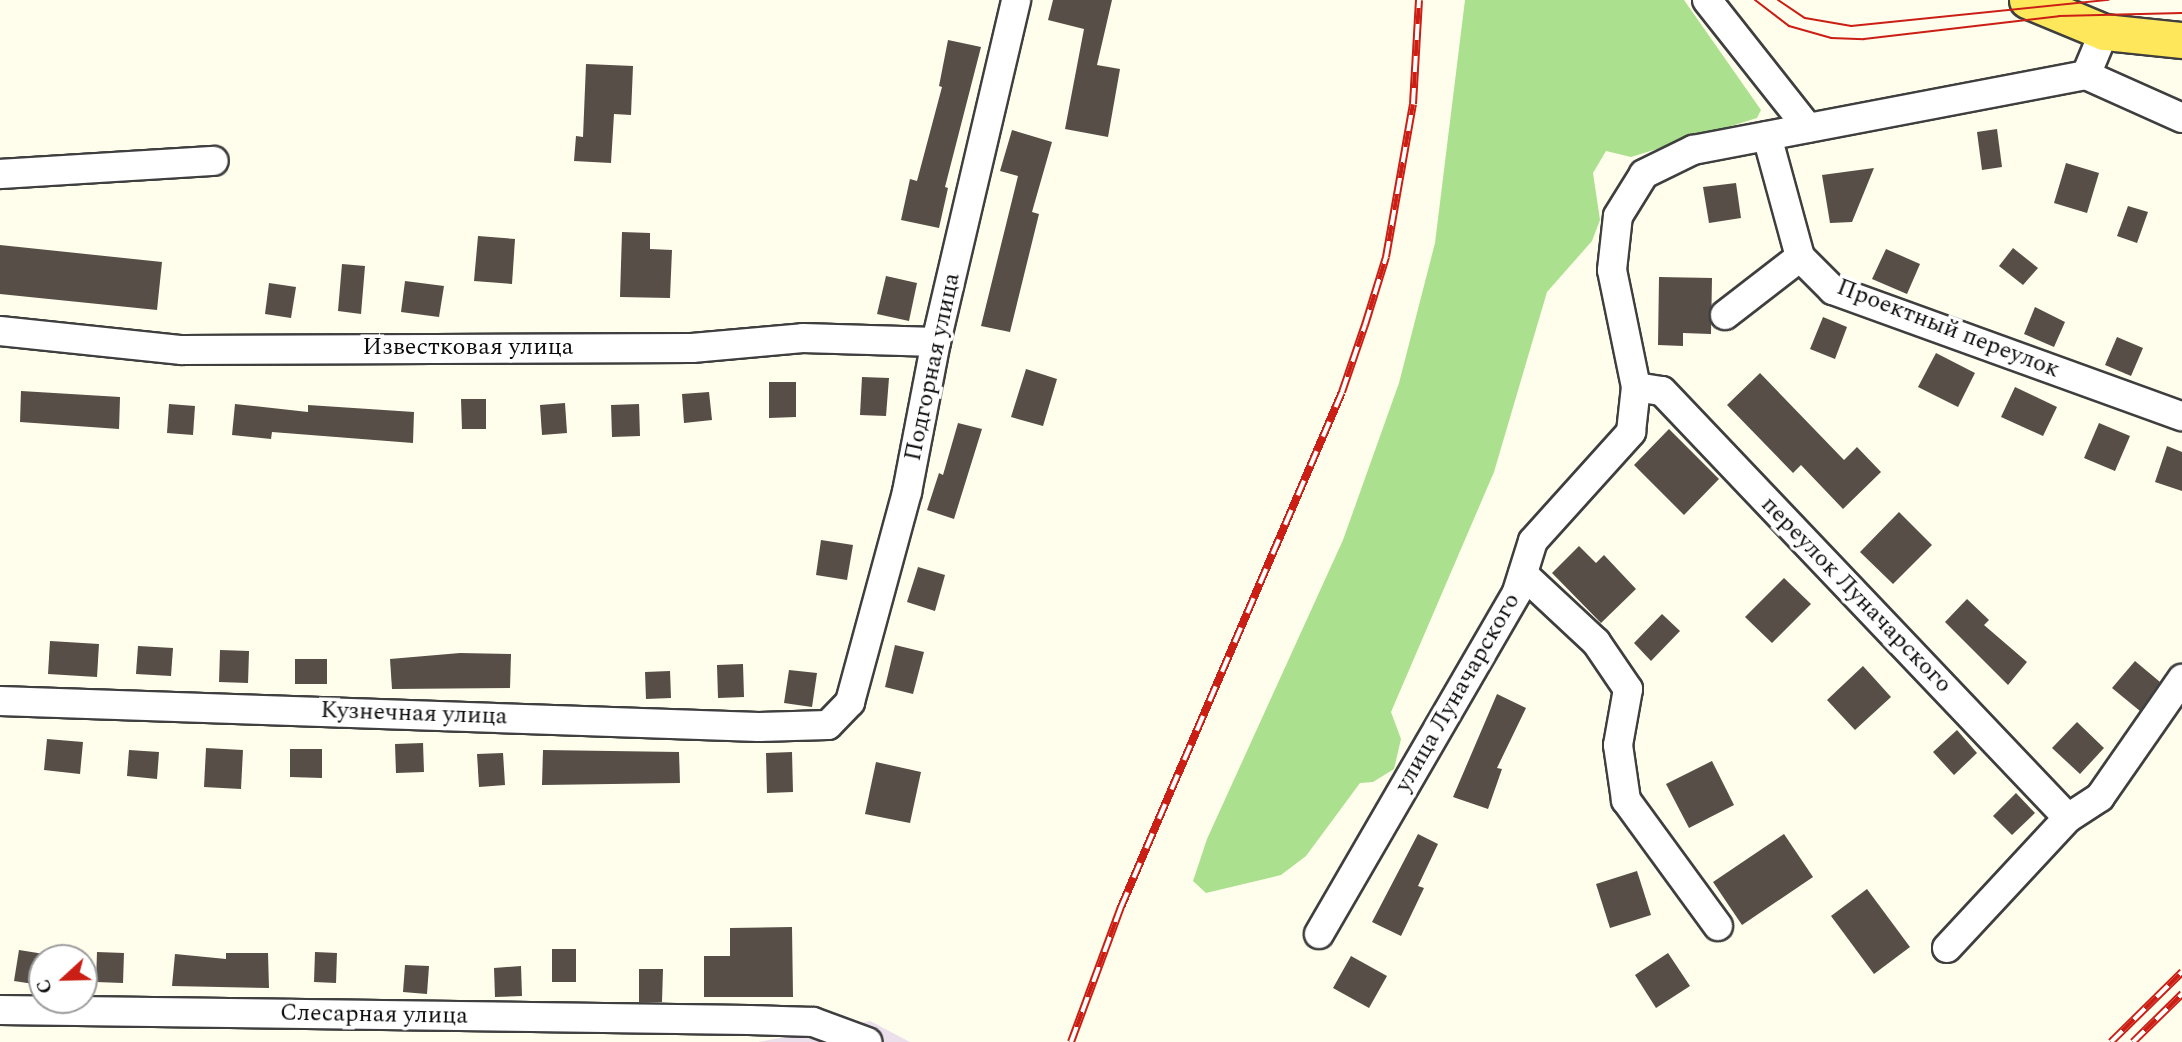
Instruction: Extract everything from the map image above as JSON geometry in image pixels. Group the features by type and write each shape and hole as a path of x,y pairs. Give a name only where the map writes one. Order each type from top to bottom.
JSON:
{"main road":[{"path":"2027,0 2104,32 2182,40"}],"street":[{"name":"Подгорная улица","path":"828,725 850,702 907,492 936,342 1016,0"},
{"path":"1707,0 1808,128"},
{"path":"2104,32 2085,75 2182,118"},
{"name":"улица Луначарского","path":"1319,934 1517,592 1533,541 1631,432 1636,387 1612,270 1618,216 1644,174 1693,150 2085,75"},
{"name":"Проектный переулок","path":"1767,136 1800,257 1833,290 2182,416"},
{"path":"0,174 214,161"},
{"path":"1725,315 1800,257"},
{"name":"Известковая улица","path":"0,331 182,349 692,348 803,338 936,342"},
{"name":"переулок Луначарского","path":"1636,387 1662,391 2068,818"},
{"path":"1523,574 1596,642 1628,689 1618,745 1626,800 1718,926"},
{"path":"1947,948 2068,818 2100,797 2182,679"},
{"name":"Кузнечная улица","path":"0,701 759,727 828,725"},
{"name":"Слесарная улица","path":"0,1010 813,1022 867,1042"}],"shaded area":[{"path":"870,1021 910,1042 758,1042"}],"green space":[{"path":"1465,0 1684,0 1761,110 1757,118 1631,157 1606,151 1593,173 1600,220 1592,241 1547,292 1494,472 1391,712 1401,739 1394,769 1373,782 1360,783 1306,856 1281,875 1206,893 1193,881 1207,839 1343,540 1399,383 1435,243"}],"building":[{"path":"1053,0 1112,0 1097,65 1120,69 1108,137 1065,129 1084,29 1048,20"},
{"path":"948,40 981,47 945,187 948,188 939,228 901,220 910,179 917,181 942,87 939,86"},
{"path":"586,64 633,66 631,115 614,114 611,163 574,161 576,136 583,137"},
{"path":"1997,129 2002,167 1982,170 1977,132"},
{"path":"1012,130 1052,142 1032,212 1039,214 1010,332 981,326 1018,176 1000,171"},
{"path":"2066,163 2099,173 2087,213 2054,203"},
{"path":"1874,168 1852,222 1830,223 1822,175"},
{"path":"1736,183 1741,218 1709,223 1703,187"},
{"path":"2128,206 2148,212 2137,243 2117,236"},
{"path":"622,232 650,233 650,249 672,250 670,298 620,297"},
{"path":"478,236 515,239 512,284 474,281"},
{"path":"0,245 162,262 157,310 0,294"},
{"path":"2013,248 2038,268 2023,285 1999,266"},
{"path":"1886,249 1920,264 1907,294 1872,279"},
{"path":"342,264 365,266 361,314 338,311"},
{"path":"886,276 917,283 909,321 877,314"},
{"path":"1659,277 1712,278 1711,334 1683,333 1683,346 1658,345"},
{"path":"405,281 444,286 439,317 401,312"},
{"path":"269,283 296,287 291,318 265,314"},
{"path":"2035,307 2065,322 2054,347 2024,334"},
{"path":"1823,317 1847,327 1835,359 1810,349"},
{"path":"2117,337 2143,348 2131,376 2105,365"},
{"path":"1936,353 1975,373 1958,407 1918,387"},
{"path":"1026,369 1057,379 1043,426 1011,417"},
{"path":"1760,373 1844,460 1857,447 1881,472 1843,509 1801,465 1793,473 1727,405"},
{"path":"862,377 889,378 886,416 860,415"},
{"path":"769,382 796,382 796,417 769,418"},
{"path":"2015,387 2057,407 2043,436 2001,417"},
{"path":"21,391 120,397 119,429 20,422"},
{"path":"709,392 712,420 684,423 682,394"},
{"path":"461,399 486,399 486,429 462,429"},
{"path":"565,403 567,433 542,435 540,405"},
{"path":"169,404 195,406 193,435 167,433"},
{"path":"235,404 308,412 308,405 414,412 413,443 272,432 271,439 232,435"},
{"path":"639,404 640,436 612,437 611,405"},
{"path":"958,423 982,429 954,519 927,510 939,473 943,475"},
{"path":"2099,423 2130,436 2115,471 2084,458"},
{"path":"1669,429 1719,479 1684,515 1634,465"},
{"path":"2167,446 2182,452 2182,491 2155,482"},
{"path":"1899,512 1932,545 1893,584 1860,552"},
{"path":"821,540 853,545 847,580 816,575"},
{"path":"1579,546 1596,563 1604,555 1636,589 1601,623 1552,573"},
{"path":"918,567 945,575 935,611 907,602"},
{"path":"1784,578 1811,604 1772,643 1745,617"},
{"path":"1967,599 1989,620 1984,625 2027,662 2008,685 1945,622"},
{"path":"1662,614 1680,631 1651,661 1634,643"},
{"path":"50,641 99,644 97,677 48,674"},
{"path":"895,645 924,652 913,694 885,687"},
{"path":"138,646 173,648 171,676 136,674"},
{"path":"220,650 249,651 248,683 219,682"},
{"path":"460,653 511,654 510,688 392,689 390,659"},
{"path":"295,659 327,659 327,684 295,684"},
{"path":"2135,661 2160,682 2140,711 2112,688"},
{"path":"743,664 744,697 718,698 717,665"},
{"path":"1863,666 1891,697 1855,730 1827,700"},
{"path":"789,670 817,673 812,707 784,703"},
{"path":"670,671 671,698 646,699 645,672"},
{"path":"1497,694 1526,708 1497,768 1502,769 1488,809 1453,797"},
{"path":"2077,722 2104,748 2080,774 2052,748"},
{"path":"1957,730 1977,753 1954,775 1933,752"},
{"path":"47,739 83,742 80,774 44,770"},
{"path":"423,743 424,772 396,773 395,744"},
{"path":"206,748 243,750 241,789 204,787"},
{"path":"290,749 322,749 322,778 290,777"},
{"path":"129,750 159,752 157,779 127,776"},
{"path":"543,750 679,752 680,783 542,785"},
{"path":"792,752 793,792 767,793 766,753"},
{"path":"503,753 505,785 479,787 477,754"},
{"path":"1712,761 1734,805 1689,828 1666,784"},
{"path":"876,762 921,772 910,823 865,814"},
{"path":"2016,793 2035,813 2012,835 1993,816"},
{"path":"1418,834 1438,844 1418,886 1424,888 1401,936 1372,922"},
{"path":"1784,834 1813,877 1742,925 1713,882"},
{"path":"1637,871 1651,915 1610,928 1596,884"},
{"path":"1867,889 1910,947 1874,974 1831,916"},
{"path":"792,927 793,997 704,997 704,956 730,956 730,928"},
{"path":"552,949 576,949 576,982 552,982"},
{"path":"19,950 28,951 28,983 14,981"},
{"path":"98,952 124,953 123,983 98,982"},
{"path":"315,952 337,953 336,983 314,982"},
{"path":"226,953 268,953 269,988 172,986 175,954 226,959"},
{"path":"1668,953 1690,986 1656,1008 1635,975"},
{"path":"1351,956 1387,976 1369,1008 1333,988"},
{"path":"405,965 429,966 427,994 403,992"},
{"path":"521,966 522,996 495,997 494,968"},
{"path":"639,969 663,969 662,1002 639,1002"}],"tram line":[{"path":"1755,0 1789,26 1831,38 1864,39 2059,16 2182,13"},
{"path":"1778,0 1805,18 1851,26 2109,0"}],"railway":[{"path":"1071,1042 1121,907 1342,392 1365,325 1386,257 1413,104 1419,0"},
{"path":"2111,1042 2182,972"},
{"path":"2133,1042 2182,994"}]}
